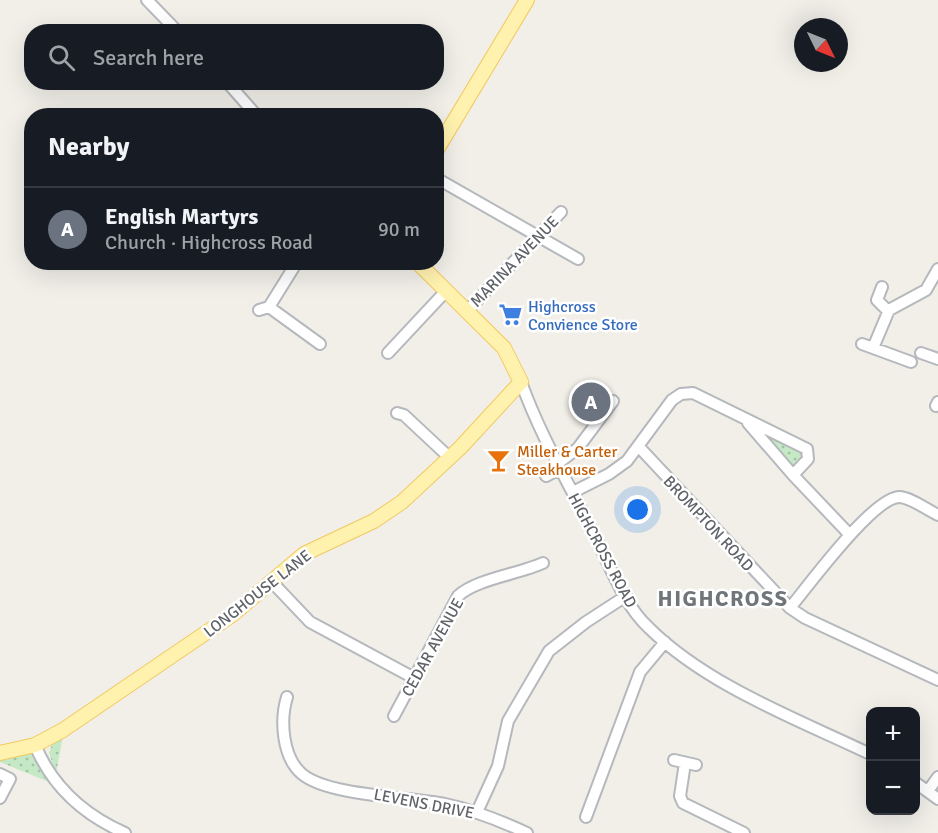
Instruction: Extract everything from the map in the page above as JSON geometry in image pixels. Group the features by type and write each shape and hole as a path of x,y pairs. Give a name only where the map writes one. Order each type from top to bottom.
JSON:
{"main road":[{"path":"444,138 527,0"},
{"name":"HIGHCROSS ROAD","path":"425,270 504,348 521,382"},
{"name":"LONGHOUSE LANE","path":"0,753 35,745 78,720 212,629 246,604 304,554 389,511 459,454 521,382"}],"street":[{"path":"147,0 170,24"},
{"path":"234,90 250,108"},
{"path":"444,183 578,259"},
{"name":"MARINA AVENUE","path":"467,311 561,212"},
{"path":"873,348 888,311 926,290 938,269"},
{"path":"291,270 264,309 320,344"},
{"path":"882,287 877,300 888,311"},
{"path":"388,353 446,291"},
{"path":"862,344 911,362"},
{"path":"921,353 938,358"},
{"name":"HIGHCROSS ROAD","path":"521,382 558,466 626,596 642,621 665,642 746,695 866,752"},
{"path":"573,492 616,469 639,447 672,399 681,394 693,393 807,449 808,459 793,475"},
{"path":"546,476 578,448 613,401"},
{"path":"397,413 404,415 459,454"},
{"path":"748,422 849,535"},
{"name":"BROMPTON ROAD","path":"639,447 790,608 805,618 938,680"},
{"path":"790,608 849,535 888,499 905,498 938,515"},
{"name":"CEDAR AVENUE","path":"394,716 462,592 473,586 522,572 543,563"},
{"path":"271,581 310,622 414,678"},
{"path":"477,812 498,766 508,721 549,651 586,622 626,596"},
{"path":"586,818 640,672 665,642"},
{"name":"LEVENS DRIVE","path":"287,697 283,711 288,751 302,774 319,783 336,788 430,801 477,812 527,833"},
{"path":"35,745 45,768 72,799 99,820 124,833"},
{"path":"685,762 680,796 682,803 728,830 744,833"},
{"path":"0,798 5,776 22,785"},
{"path":"928,791 938,777"},
{"path":"920,786 938,799"}],"green space":[{"path":"748,422 808,453 793,475"},
{"path":"63,736 56,773 49,753 53,742"},
{"path":"35,751 54,784 0,762 0,757"}],"place":[{"name":"Highcross Convience Store","path":"510,315"},
{"name":"English Martyrs","path":"591,402"},
{"name":"Miller & Carter Steakhouse","path":"499,460"}],"district":[{"name":"HIGHCROSS","path":"723,598"}]}
